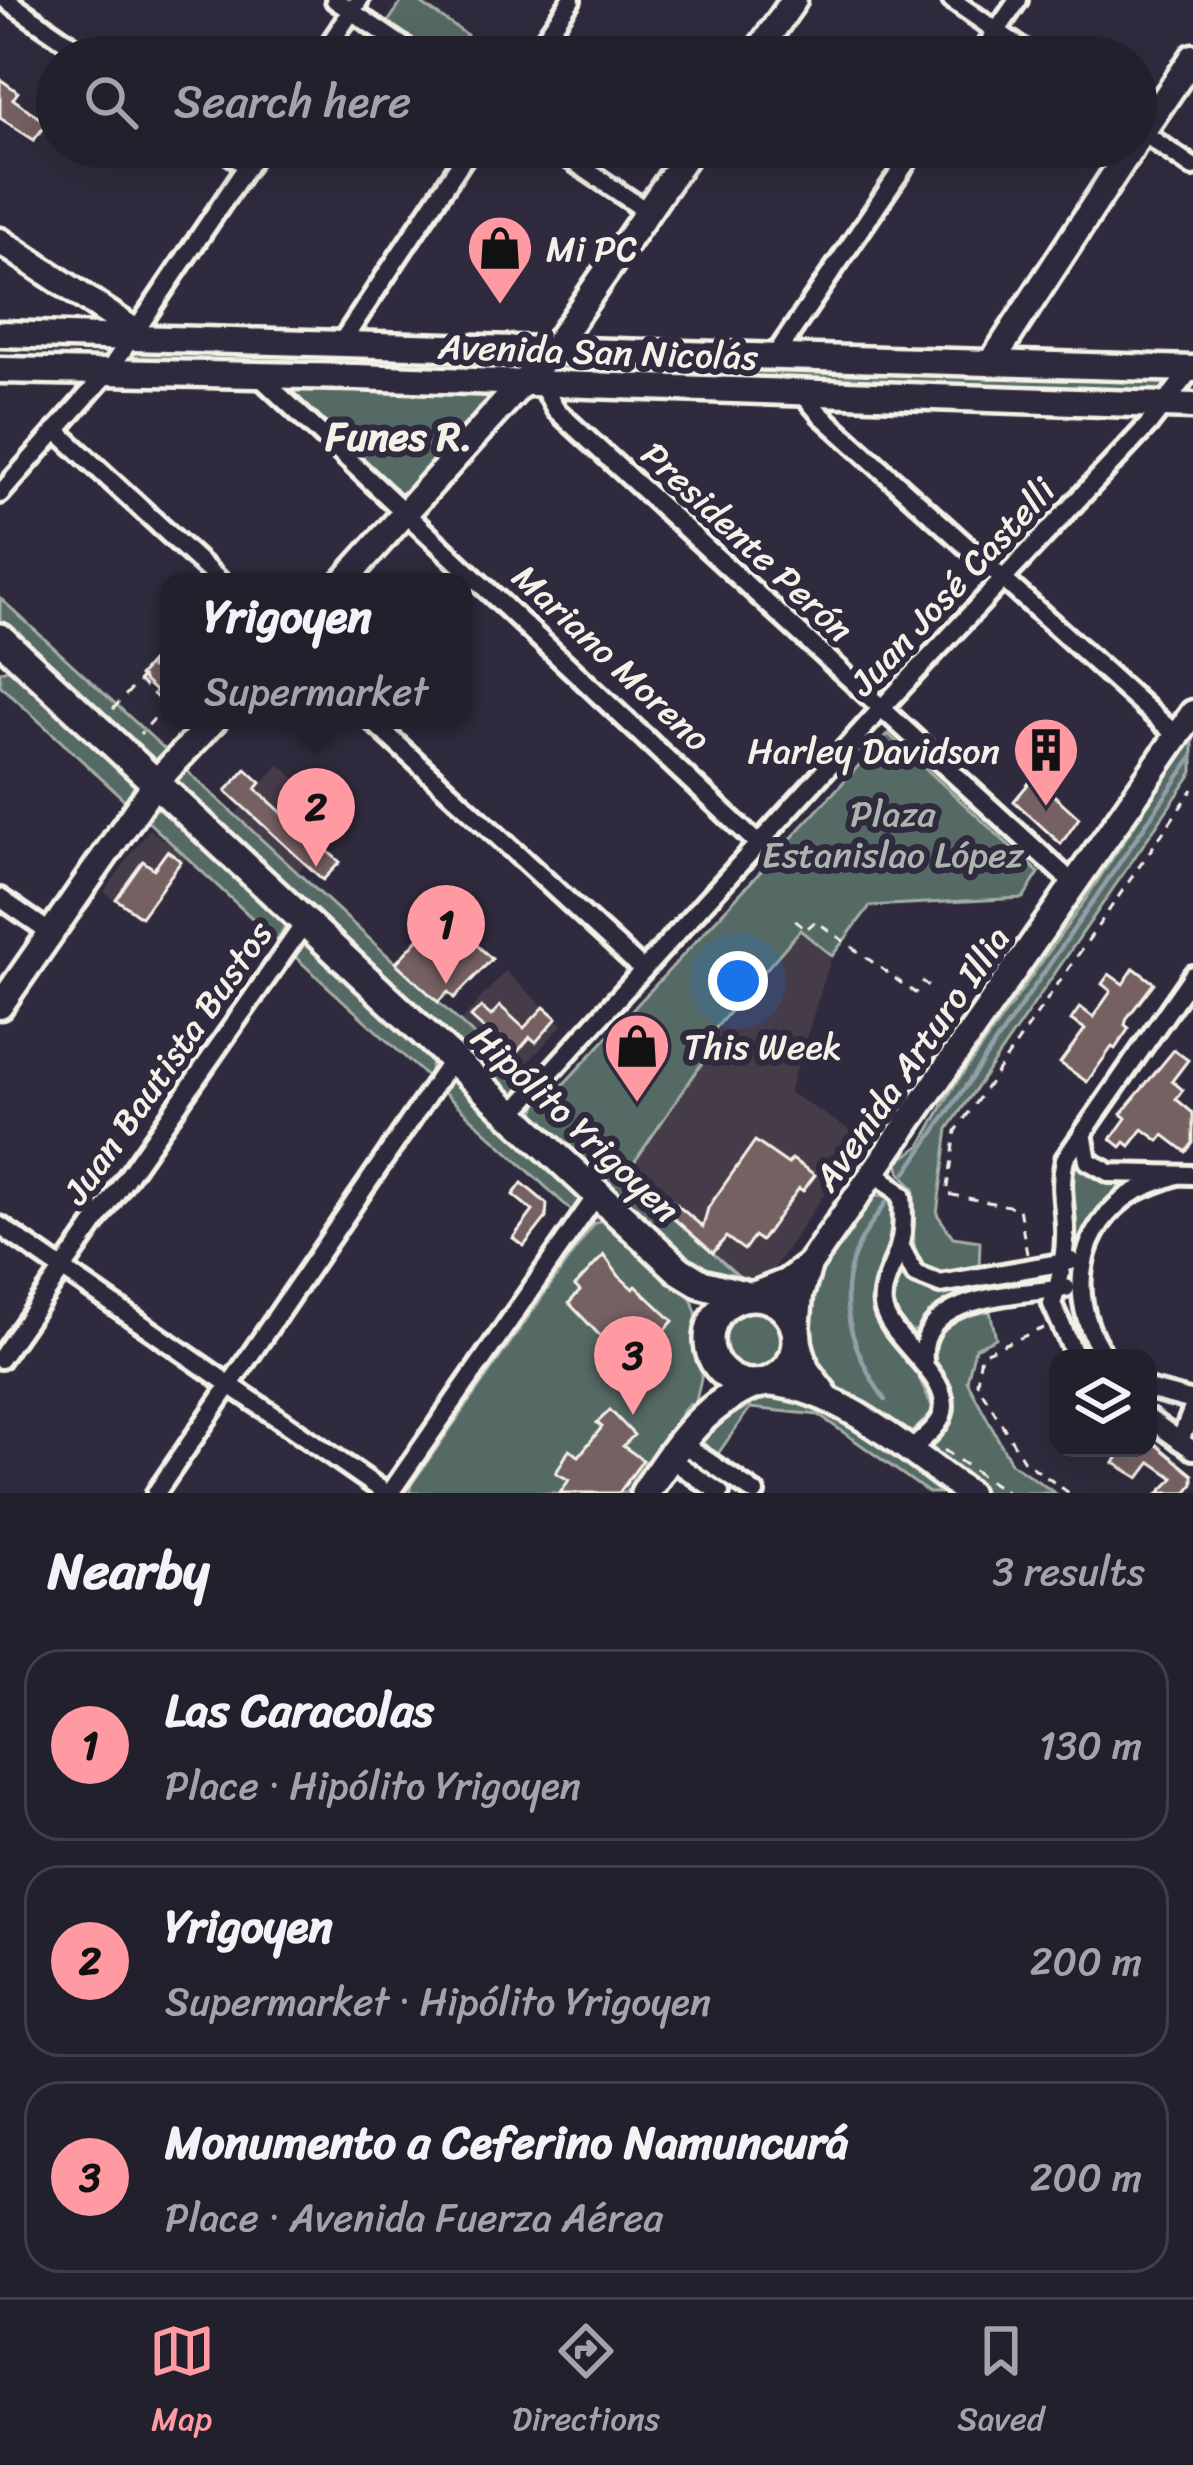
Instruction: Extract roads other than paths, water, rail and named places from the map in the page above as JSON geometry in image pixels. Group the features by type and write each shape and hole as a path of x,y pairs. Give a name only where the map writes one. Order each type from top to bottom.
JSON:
{"main road":[{"name":"Hipólito Yrigoyen","path":"3,647 156,782 679,1270 702,1284 751,1296"},
{"name":"Hipólito Yrigoyen","path":"679,1270 693,1293 710,1344"},
{"path":"645,1493 677,1446 717,1402 776,1378 788,1366 796,1352 797,1333 782,1305 751,1296 720,1311 702,1394 677,1446"},
{"path":"710,1344 726,1374 758,1384"}],"street":[{"path":"6,0 58,36"},
{"path":"335,0 356,6 393,36"},
{"path":"546,36 571,0"},
{"path":"769,36 794,0"},
{"path":"952,0 1004,36"},
{"path":"994,36 1018,0"},
{"path":"335,36 356,6"},
{"path":"1157,108 1193,57"},
{"path":"1157,148 1193,167"},
{"path":"0,494 137,335 246,168"},
{"path":"341,343 457,168"},
{"path":"583,168 648,212"},
{"path":"351,573 533,385 552,350 678,168"},
{"path":"774,356 903,168"},
{"path":"991,363 1116,168"},
{"path":"0,241 137,335"},
{"name":"Avenida San Nicolás","path":"0,334 1193,368"},
{"name":"Juan José Castelli","path":"513,1113 1165,406 1193,368"},
{"name":"Avenida San Nicolás","path":"0,370 1193,406"},
{"name":"Mariano Moreno","path":"259,376 470,573"},
{"name":"Presidente Perón","path":"533,385 1076,886"},
{"path":"804,395 1178,736"},
{"path":"56,430 211,573"},
{"name":"Mariano Moreno","path":"472,575 758,844"},
{"name":"Avenida Arturo Illia","path":"797,1333 800,1295 809,1265 1193,713"},
{"path":"0,1006 156,782 206,729"},
{"path":"381,729 643,970"},
{"path":"0,898 51,933"},
{"name":"Juan Bautista Bustos","path":"0,1360 306,921"},
{"path":"1071,1349 1052,1304 1066,1232 1060,1179 1065,1159 1193,974"},
{"path":"156,1493 453,1058"},
{"path":"1083,1132 1084,1150 1098,1168 1110,1173 1185,1175"},
{"path":"877,1172 902,1196 900,1245 886,1281 883,1307 897,1336 924,1360 944,1410 940,1422 908,1452"},
{"path":"1101,1349 1088,1325 1080,1286 1084,1258 1100,1227 1127,1197 1185,1175"},
{"path":"0,1226 388,1493 598,1193"},
{"path":"900,1245 915,1274"},
{"path":"886,1281 896,1274 915,1274 940,1284 966,1281 1084,1258"},
{"name":"Avenida Arturo Illia","path":"751,1296 774,1288 809,1265"},
{"path":"966,1281 974,1293 967,1306"},
{"path":"897,1336 918,1338 935,1320 967,1306 1080,1286"},
{"path":"924,1360 927,1332"},
{"path":"797,1333 806,1369 827,1396"},
{"path":"758,1384 795,1386 827,1396 968,1493"},
{"path":"1157,1392 1193,1404 1186,1445 1157,1424"},
{"path":"677,1446 720,1493"},
{"path":"677,1446 755,1493"}],"waterway":[{"path":"906,1173 1193,756"},
{"path":"885,1400 857,1347 847,1289 857,1249 887,1201"},
{"path":"838,1418 947,1493"}],"place":[{"name":"Mi PC","path":"500,307"},
{"name":"Harley Davidson","path":"1046,809"},
{"name":"Yrigoyen","path":"316,867"},
{"name":"Las Caracolas","path":"446,984"},
{"name":"This Week","path":"637,1105"},
{"name":"Monumento a Ceferino Namuncurá","path":"633,1415"}],"district":[{"name":"Funes R.","path":"399,436"}],"park label":[{"name":"Plaza Estanislao López","path":"893,834"}]}
